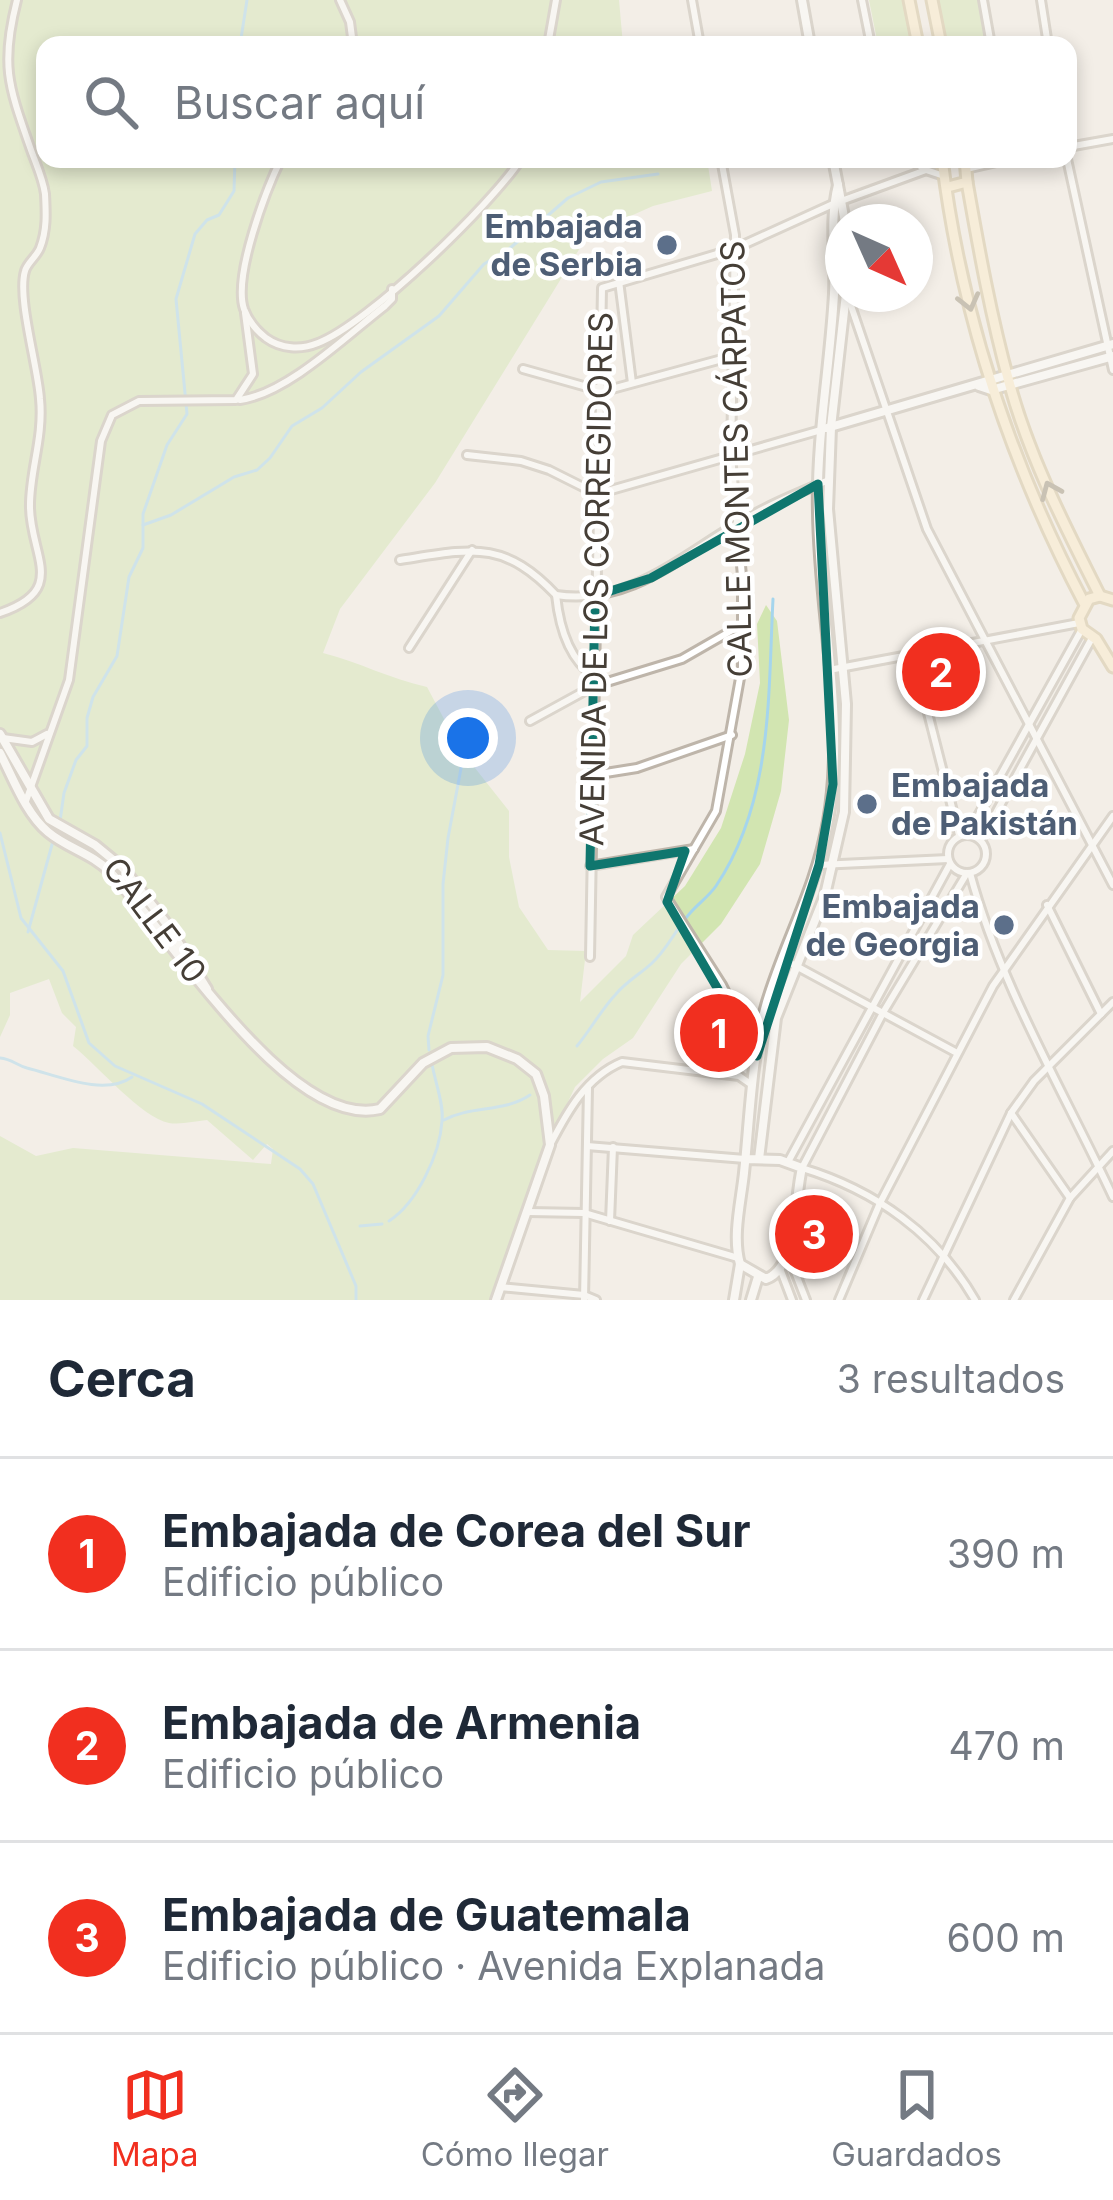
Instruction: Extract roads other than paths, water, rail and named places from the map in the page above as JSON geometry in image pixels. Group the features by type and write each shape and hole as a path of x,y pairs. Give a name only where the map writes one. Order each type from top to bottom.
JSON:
{"main road":[{"path":"909,0 916,36"},
{"path":"932,0 939,36"},
{"path":"943,168 986,386 1030,494 1084,603 1081,626 1113,668"},
{"path":"966,168 982,272 1008,381 1049,489 1100,596"},
{"path":"946,182 968,182"},
{"path":"1084,603 1100,596 1113,600"},
{"path":"1094,638 1112,636"}],"street":[{"path":"17,0 2,58 36,164"},
{"path":"340,0 352,36"},
{"path":"550,36 556,0"},
{"path":"692,0 698,36"},
{"path":"802,0 809,36"},
{"path":"862,0 869,36"},
{"path":"983,0 989,36"},
{"path":"1040,0 1046,36"},
{"path":"1077,145 1113,139"},
{"path":"0,614 32,596 43,574 30,514 40,448 40,400 26,312 25,271 39,251 47,225 37,168"},
{"path":"236,400 253,374 244,282 252,235 277,168"},
{"path":"245,313 272,342 305,347 333,335 392,290 493,196 514,168"},
{"name":"CALLE MONTES CÁRPATOS","path":"722,168 734,249 731,456 743,623 740,695 716,811 669,888 669,906 738,1014 757,1056"},
{"path":"835,168 838,202"},
{"path":"923,168 946,182"},
{"path":"1069,168 1113,370"},
{"path":"632,383 619,281 734,249 838,202 926,170"},
{"name":"AVENIDA DE LOS CORREGIDORES","path":"590,957 602,293 604,285 619,281"},
{"path":"27,796 71,672 101,441 112,416 139,400 255,398 282,384 385,306 393,297 392,290"},
{"path":"734,1300 752,1085 766,1005 819,865 829,818 834,760 818,484 841,312"},
{"path":"850,312 927,529 1113,885"},
{"path":"467,455 535,466 597,494 1110,351"},
{"path":"523,369 600,390 733,356"},
{"path":"760,1159 779,1006 825,895 847,773 826,429"},
{"path":"556,595 596,596 651,578 736,524 829,480"},
{"path":"400,560 473,548 520,563 556,595 563,632 576,660 594,676"},
{"path":"409,648 473,548"},
{"path":"530,721 594,686 682,659 743,623"},
{"path":"829,670 1081,626"},
{"path":"788,1162 949,861 950,843 964,835 1030,727 1081,626"},
{"path":"528,1212 584,1214 610,1221 739,1261 766,1279 781,1271 802,1168 884,1011 968,873 980,868 986,857 981,840 1094,638"},
{"path":"913,654 964,835"},
{"path":"1,737 32,742 50,732"},
{"path":"593,775 637,768 732,735"},
{"name":"CALLE 10","path":"1,737 27,796"},
{"name":"CALLE 10","path":"0,753 55,831 95,845 123,868 166,923 213,1000 313,1094 358,1109 380,1108 423,1063 451,1048 487,1047 517,1059 536,1074 542,1085 550,1145"},
{"path":"839,1300 880,1203 1002,970 1113,816"},
{"path":"964,835 981,840"},
{"path":"590,866 697,849"},
{"path":"819,865 949,861 968,873 1002,970 1113,1197"},
{"path":"1047,905 1101,1014"},
{"path":"783,959 957,1053"},
{"path":"923,1300 1010,1113 1050,1065 1113,1003"},
{"path":"496,1300 550,1145 589,1084 610,1067 635,1062 739,1076 752,1085"},
{"path":"584,1297 589,1084"},
{"path":"1010,1113 1070,1198"},
{"path":"587,1146 788,1162 880,1203 908,1221 943,1253 975,1300"},
{"path":"610,1221 613,1147"},
{"path":"1014,1300 1070,1198 1113,1151"},
{"path":"788,1254 806,1300"},
{"path":"781,1271 792,1300"},
{"path":"752,1300 758,1277"},
{"path":"500,1287 596,1300"}],"waterway":[{"path":"241,36 247,0"},
{"path":"60,821 64,793 76,760 87,746 93,697 117,656 129,577 143,548 143,514 167,445 187,414 176,299 195,234 219,215 234,191 235,168"},
{"path":"143,525 171,515 234,477 257,470 292,426 439,316 484,264 509,249 568,198 601,182 658,174"},
{"path":"577,1046 611,1000 657,958 713,890 735,853 758,783 764,747 773,599"},
{"path":"429,1050 443,975 448,838 465,747"},
{"path":"0,833 21,918 63,971 89,1043 115,1066 202,1104 300,1169 313,1184 356,1286 356,1300"},
{"path":"28,932 53,841"},
{"path":"0,1058 94,1085 121,1083 132,1077"},
{"path":"389,1221 418,1190 437,1148 442,1114 432,1064"},
{"path":"444,1120 530,1095"},
{"path":"360,1226 382,1224"}],"place":[{"name":"Embajada de Serbia","path":"667,245"},
{"name":"Embajada de Armenia","path":"941,672"},
{"name":"Embajada de Pakistán","path":"867,804"},
{"name":"Embajada de Georgia","path":"1004,925"},
{"name":"Embajada de Corea del Sur","path":"719,1033"},
{"name":"Embajada de Guatemala","path":"814,1234"}]}
